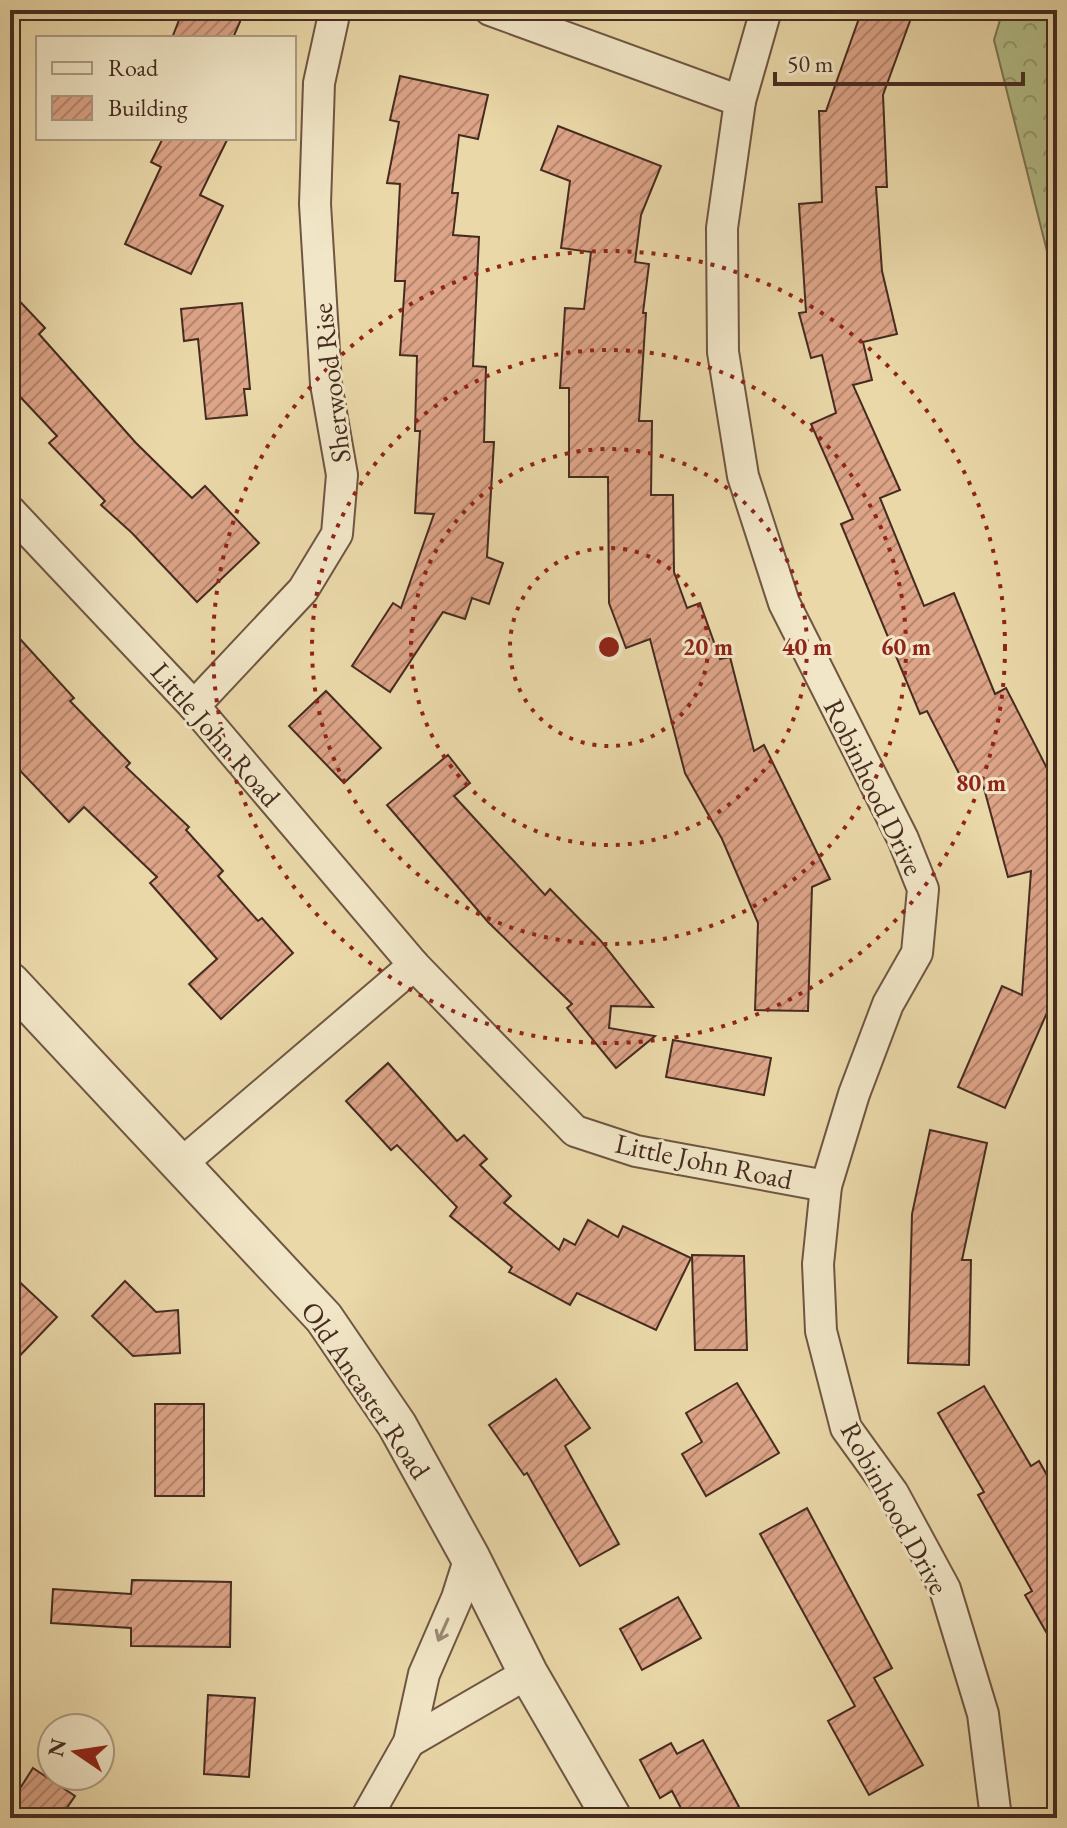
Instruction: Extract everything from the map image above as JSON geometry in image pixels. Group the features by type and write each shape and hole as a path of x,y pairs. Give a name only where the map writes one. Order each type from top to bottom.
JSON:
{"street":[{"name":"Sherwood Rise","path":"194,706 303,590 337,534 342,475 326,384 315,204 319,83 335,10"},
{"path":"490,10 740,101"},
{"name":"Robinhood Drive","path":"766,10 740,101 722,228 723,352 743,476 784,603 903,839 923,889 917,953 888,1004 854,1094 826,1186 818,1264 821,1331 846,1428 893,1493 945,1589 983,1714 996,1818"},
{"name":"Little John Road","path":"10,511 194,706 414,965 575,1131 636,1151 826,1186"},
{"path":"182,1163 414,965"},
{"name":"Old Ancaster Road","path":"10,982 324,1318 397,1425 470,1557 528,1673 612,1818"},
{"path":"366,1818 409,1742 424,1674 457,1598 470,1557"},
{"path":"409,1742 528,1673"}],"green space":[{"path":"1003,10 1057,10 1057,291 994,40"}],"building":[{"path":"183,10 245,10 234,36 173,36"},
{"path":"862,10 914,10 883,95 887,187 876,187 882,271 897,334 863,342 872,380 853,385 900,490 880,498 924,606 954,593 995,694 1006,688 1057,788 1057,990 1005,1108 958,1087 1002,986 1022,995 1031,871 1008,877 982,781 967,789 927,711 920,714 841,524 853,519 811,424 836,413 822,355 811,358 799,313 806,312 799,204 822,202 819,111 826,111"},
{"path":"400,76 488,95 478,139 459,135 452,193 458,193 453,235 479,237 473,366 486,367 484,442 494,442 487,557 503,563 489,604 472,598 465,619 443,612 390,692 352,666 393,603 401,608 434,514 415,513 420,431 415,431 417,356 400,355 405,281 395,281 400,184 387,183 399,122 390,120"},
{"path":"558,126 661,166 641,215 635,262 649,264 643,313 646,313 639,421 652,421 651,495 673,495 674,572 687,608 700,603 720,659 730,657 754,751 764,745 830,879 812,887 808,1011 755,1010 758,923 722,839 685,773 650,639 626,648 609,603 608,477 569,477 569,388 560,388 565,308 584,309 591,252 561,248 570,181 541,170"},
{"path":"162,140 227,140 200,195 223,206 191,274 125,244 161,167 151,162"},
{"path":"10,291 45,328 39,334 136,443 192,498 205,486 259,543 197,602 101,505 105,501 49,443 57,436 10,386"},
{"path":"242,303 250,389 244,389 247,415 206,419 198,339 184,341 181,309"},
{"path":"10,628 74,698 70,701 130,763 126,767 189,827 186,830 223,871 218,876 258,921 262,918 293,953 221,1019 189,984 217,959 150,883 157,877 84,807 69,822 10,760"},
{"path":"326,691 381,748 344,783 289,726"},
{"path":"448,755 470,783 454,796 545,895 550,889 600,940 653,1007 611,1006 609,1028 655,1036 616,1068 567,1008 572,1004 488,922 387,805"},
{"path":"673,1040 771,1058 764,1095 666,1077"},
{"path":"388,1063 457,1141 464,1135 487,1159 480,1165 511,1196 504,1203 559,1250 564,1239 575,1245 588,1220 618,1237 623,1226 691,1258 656,1330 577,1293 570,1305 509,1272 512,1267 450,1216 457,1207 397,1145 391,1150 346,1101"},
{"path":"930,1130 987,1143 962,1260 971,1260 969,1365 908,1363 912,1214"},
{"path":"692,1255 744,1256 747,1350 695,1350"},
{"path":"10,1273 57,1317 10,1366"},
{"path":"125,1281 156,1312 178,1310 180,1353 133,1356 92,1316"},
{"path":"556,1379 590,1428 565,1446 619,1544 580,1566 527,1473 524,1475 489,1425"},
{"path":"737,1383 779,1453 706,1496 682,1454 702,1442 686,1413"},
{"path":"984,1386 1031,1466 1039,1461 1057,1493 1057,1651 1025,1595 1032,1591 978,1495 984,1492 938,1413"},
{"path":"155,1404 204,1404 204,1496 155,1496"},
{"path":"807,1508 892,1668 874,1678 923,1765 869,1795 828,1721 855,1706 760,1534"},
{"path":"132,1580 231,1582 230,1647 131,1646 131,1628 51,1623 53,1589 131,1594"},
{"path":"678,1597 701,1638 642,1670 620,1629"},
{"path":"208,1695 255,1698 249,1777 204,1774"},
{"path":"703,1740 745,1818 686,1818 672,1791 660,1798 640,1760 671,1743 677,1754"},
{"path":"33,1768 36,1770 36,1792 69,1792 75,1796 60,1818 10,1818 10,1804"}]}
